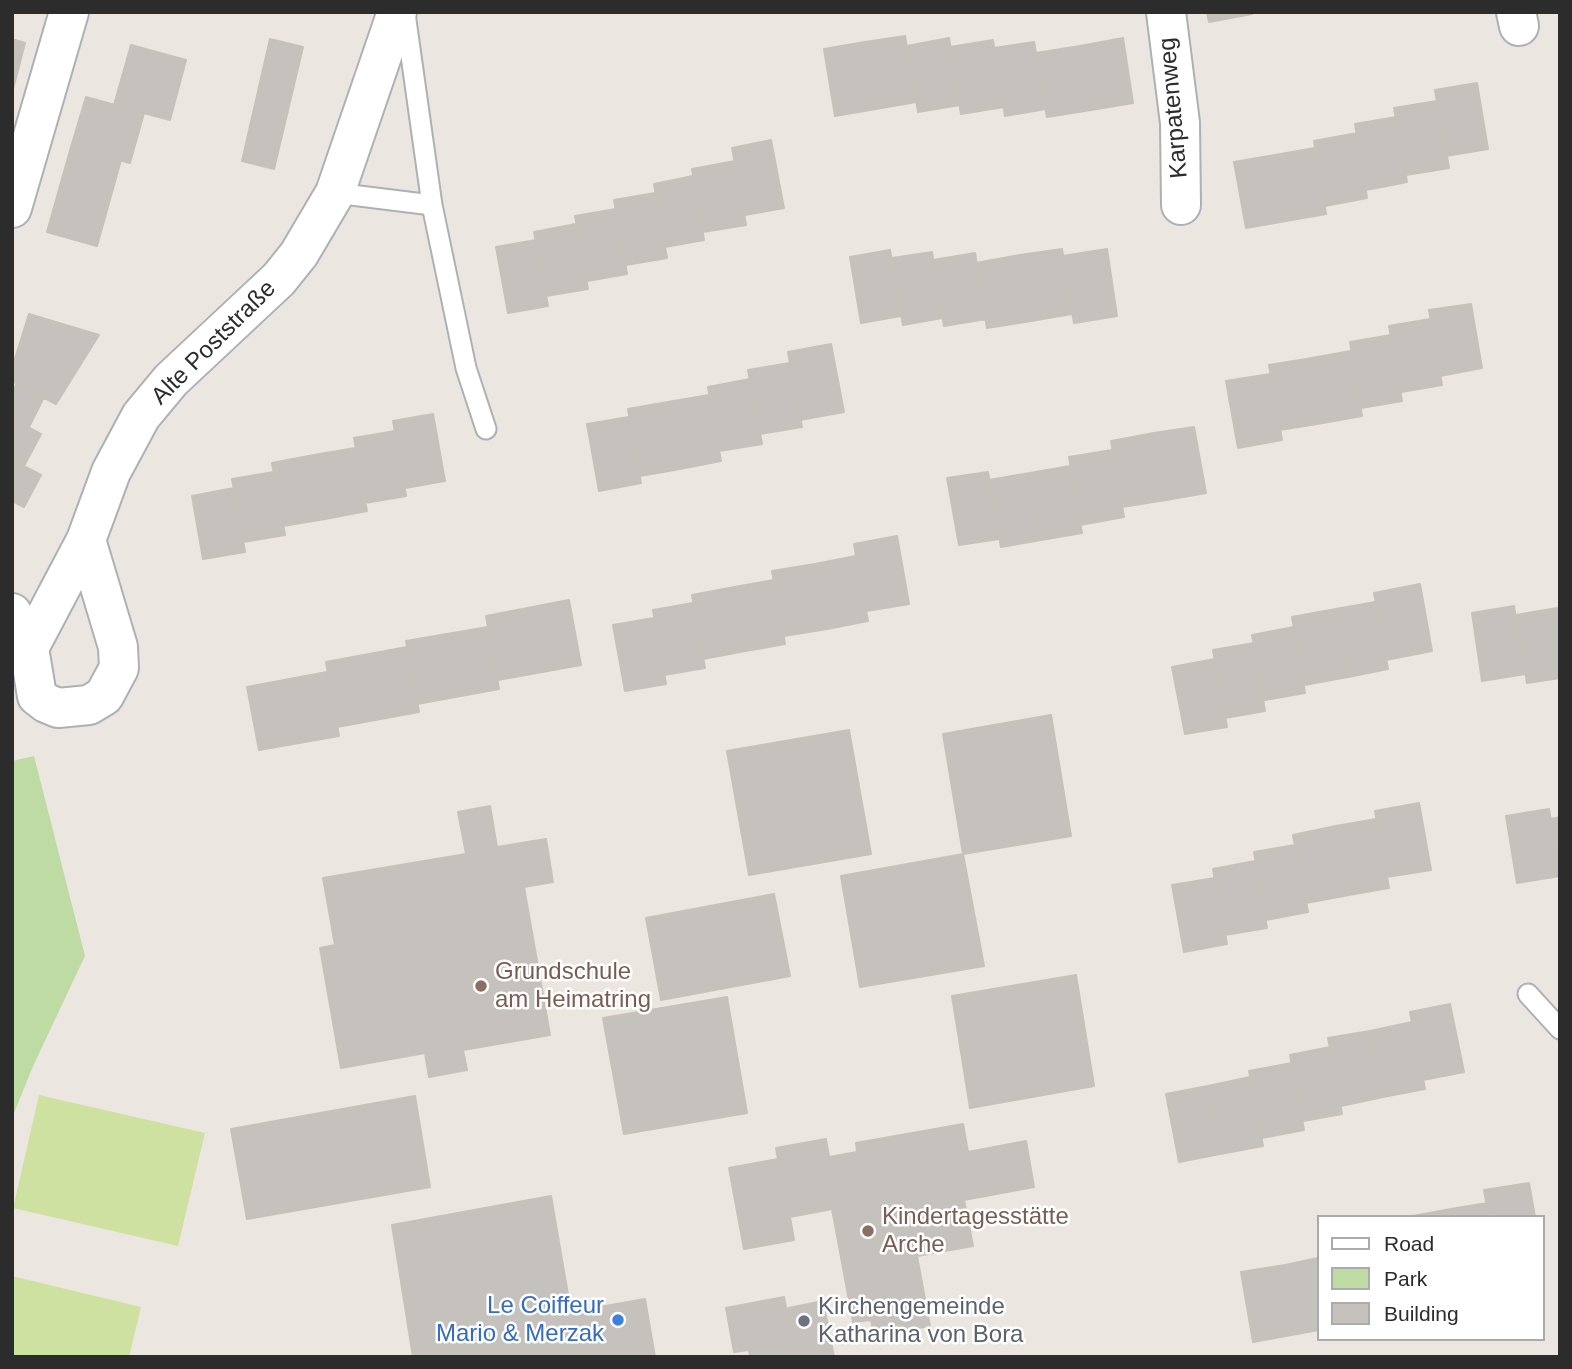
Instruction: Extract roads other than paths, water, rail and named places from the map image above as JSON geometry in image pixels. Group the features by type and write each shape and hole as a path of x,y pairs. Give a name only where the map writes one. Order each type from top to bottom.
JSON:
{"street":[{"path":"12,208 69,12"},
{"name":"Alte Poststraße","path":"29,648 86,540 111,472 141,416 171,380 279,279 299,254 334,193 397,12"},
{"name":"Karpatenweg","path":"1166,12 1180,123 1181,205"},
{"path":"12,613 29,648 37,695 58,708 89,705 104,696 119,668 118,647 86,540"}],"lane":[{"path":"405,12 432,205 466,368 486,429"},
{"path":"334,193 432,205"},
{"path":"1528,994 1560,1029"}],"place":[{"name":"Grundschule am Heimatring","path":"481,986"},
{"name":"Kindertagesstätte Arche","path":"868,1231"},
{"name":"Le Coiffeur Mario & Merzak","path":"618,1320"},
{"name":"Kirchengemeinde Katharina von Bora","path":"804,1321"}]}
